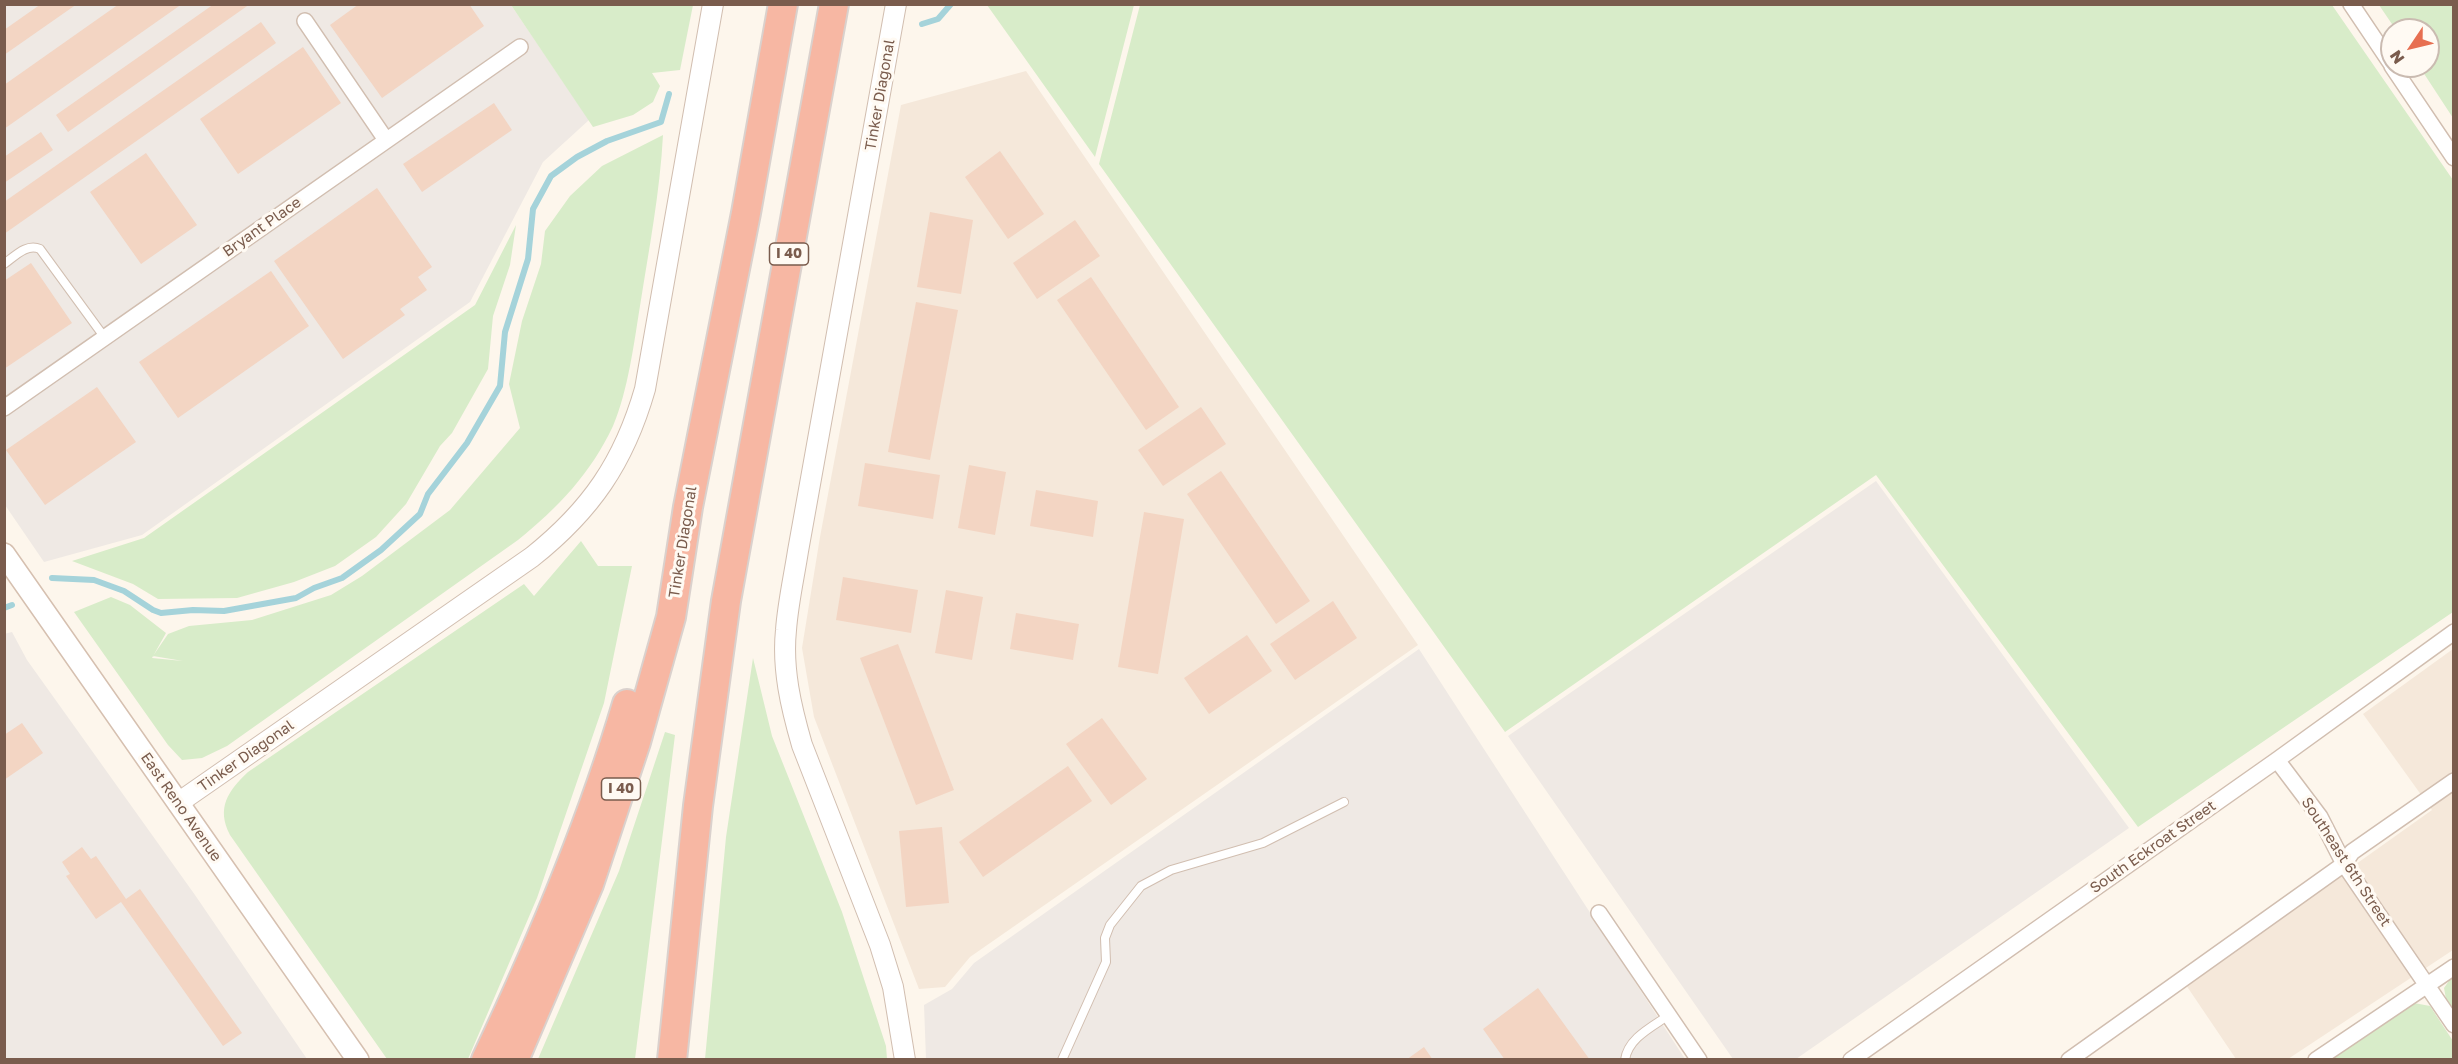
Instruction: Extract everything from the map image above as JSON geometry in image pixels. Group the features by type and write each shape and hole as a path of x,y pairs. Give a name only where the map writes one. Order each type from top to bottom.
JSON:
{"highway":[{"name":"I 40","path":"672,1059 698,806 726,601 834,4"},
{"name":"Tinker Diagonal","path":"514,1059 589,884 636,742 671,617 688,507 746,213 783,6"},
{"path":"486,1059 523,982 569,873 619,732 688,507"}],"main road":[{"name":"East Reno Avenue","path":"4,554 358,1059"}],"street":[{"name":"Tinker Diagonal","path":"178,803 532,557 579,515 601,488 630,434 645,389 713,4"},
{"name":"Tinker Diagonal","path":"896,4 796,562 785,647 788,690 802,745 880,945 893,987 905,1059"},
{"path":"2351,4 2380,48"},
{"path":"305,21 386,140"},
{"name":"Bryant Place","path":"4,408 520,47"},
{"path":"2400,78 2454,158"},
{"name":"South Eckroat Street","path":"1851,1059 2277,760 2454,632"},
{"name":"Southeast 6th Street","path":"2277,760 2320,817 2344,864 2454,1025"},
{"path":"2069,1059 2344,864 2352,852 2454,781"},
{"path":"1599,913 1699,1059"},
{"path":"2316,1059 2454,967"}],"lane":[{"path":"4,264 26,248 34,246 40,249 105,338"},
{"path":"1062,1059 1106,962 1105,938 1110,924 1141,886 1171,870 1263,843 1344,802"},
{"path":"1625,1059 1634,1039 1669,1016"}],"shaded area":[{"path":"4,5 511,5 589,120 543,162 470,302 142,535 44,562 5,505"},
{"path":"1026,71 1418,645 970,957 945,987 919,989 814,717 802,648 820,537 901,105"},
{"path":"1876,481 2129,828 1796,1059 1733,1059 1508,736"},
{"path":"12,632 27,660 195,895 307,1059 5,1059 4,634"},
{"path":"1419,649 1685,1059 926,1059 924,1005 952,989 974,963"},
{"path":"2453,649 2453,950 2288,1059 2236,1059 2186,985 2432,810 2363,714"}],"green space":[{"path":"511,5 693,5 680,70 652,73 660,86 653,102 633,115 593,127"},
{"path":"987,5 1134,5 1095,157"},
{"path":"1140,5 2332,5 2380,74 2380,78 2382,78 2453,180 2453,612 2138,827 1876,475 1505,732 1099,164"},
{"path":"2379,5 2453,5 2453,118 2427,78 2440,78 2440,18 2388,18"},
{"path":"663,135 654,220 623,398 604,443 584,474 560,502 518,540 227,746 202,758 182,760 168,745 74,612 111,597 130,605 166,633 154,655 168,634 189,626 252,620 331,595 362,576 450,510 520,428 509,384 522,321 541,264 545,231 570,196 602,166","holes":["153,656 183,661 152,658"]},
{"path":"516,225 510,265 493,316 488,369 452,433 440,446 406,504 376,537 335,566 294,582 237,598 158,599 133,584 72,561 144,538 475,305"},
{"path":"581,541 598,566 632,566 604,703 537,898 468,1059 387,1059 230,835 224,816 226,800 248,772 524,584 534,596"},
{"path":"753,658 772,736 842,912 886,1046 887,1059 705,1059 726,837"},
{"path":"665,732 675,735 635,1059 538,1059 619,871"},
{"path":"2453,975 2453,1011 2446,999 2444,988"},
{"path":"2414,1003 2430,1006 2453,1041 2453,1059 2329,1060"}],"building":[{"path":"41,4 77,4 4,55 4,30"},
{"path":"119,4 182,4 4,129 4,85"},
{"path":"214,4 250,4 68,132 56,115"},
{"path":"359,4 469,4 484,26 382,98 330,25"},
{"path":"261,22 276,43 4,234 4,202"},
{"path":"303,47 341,103 238,174 200,119"},
{"path":"494,103 512,130 422,192 403,164"},
{"path":"41,132 53,150 4,183 4,157"},
{"path":"1000,151 1044,214 1008,239 965,177"},
{"path":"146,153 197,225 141,264 90,192"},
{"path":"377,188 432,267 418,277 427,290 400,309 405,315 343,359 274,261"},
{"path":"930,212 973,220 961,294 917,287"},
{"path":"1075,220 1100,256 1037,299 1013,263"},
{"path":"31,263 72,323 4,369 4,281"},
{"path":"271,271 309,326 178,418 139,362"},
{"path":"1091,277 1179,407 1146,430 1057,300"},
{"path":"916,302 958,310 930,460 888,452"},
{"path":"97,387 136,442 45,505 6,450"},
{"path":"1201,407 1226,444 1163,486 1138,450"},
{"path":"865,463 940,475 933,519 858,506"},
{"path":"969,465 1006,472 995,535 958,528"},
{"path":"1221,471 1310,601 1276,624 1187,494"},
{"path":"1036,490 1098,501 1093,537 1030,526"},
{"path":"1144,512 1184,519 1158,674 1118,667"},
{"path":"843,577 918,590 911,633 836,620"},
{"path":"946,590 983,597 972,660 935,653"},
{"path":"1333,601 1357,638 1295,680 1270,644"},
{"path":"1016,613 1079,624 1073,660 1010,649"},
{"path":"1247,635 1272,671 1209,714 1184,678"},
{"path":"898,644 954,790 916,805 860,658"},
{"path":"1102,718 1147,779 1111,805 1066,744"},
{"path":"22,723 43,753 4,780 4,735"},
{"path":"1068,766 1092,801 983,877 959,842"},
{"path":"942,827 949,903 906,907 899,831"},
{"path":"82,847 91,859 96,856 126,899 140,889 242,1033 223,1046 121,902 96,919 66,876 70,874 62,862"},
{"path":"1538,988 1590,1060 1505,1060 1483,1029"},
{"path":"1424,1047 1433,1060 1406,1060"}],"waterway":[{"path":"922,24 938,19 951,4"},
{"path":"52,578 94,580 124,591 161,613 193,610 224,611 296,598 314,588 342,578 381,550 420,514 428,494 467,443 500,386 505,332 528,259 533,209 551,176 577,157 607,141 661,122 669,94"},
{"path":"4,608 12,605"}]}
